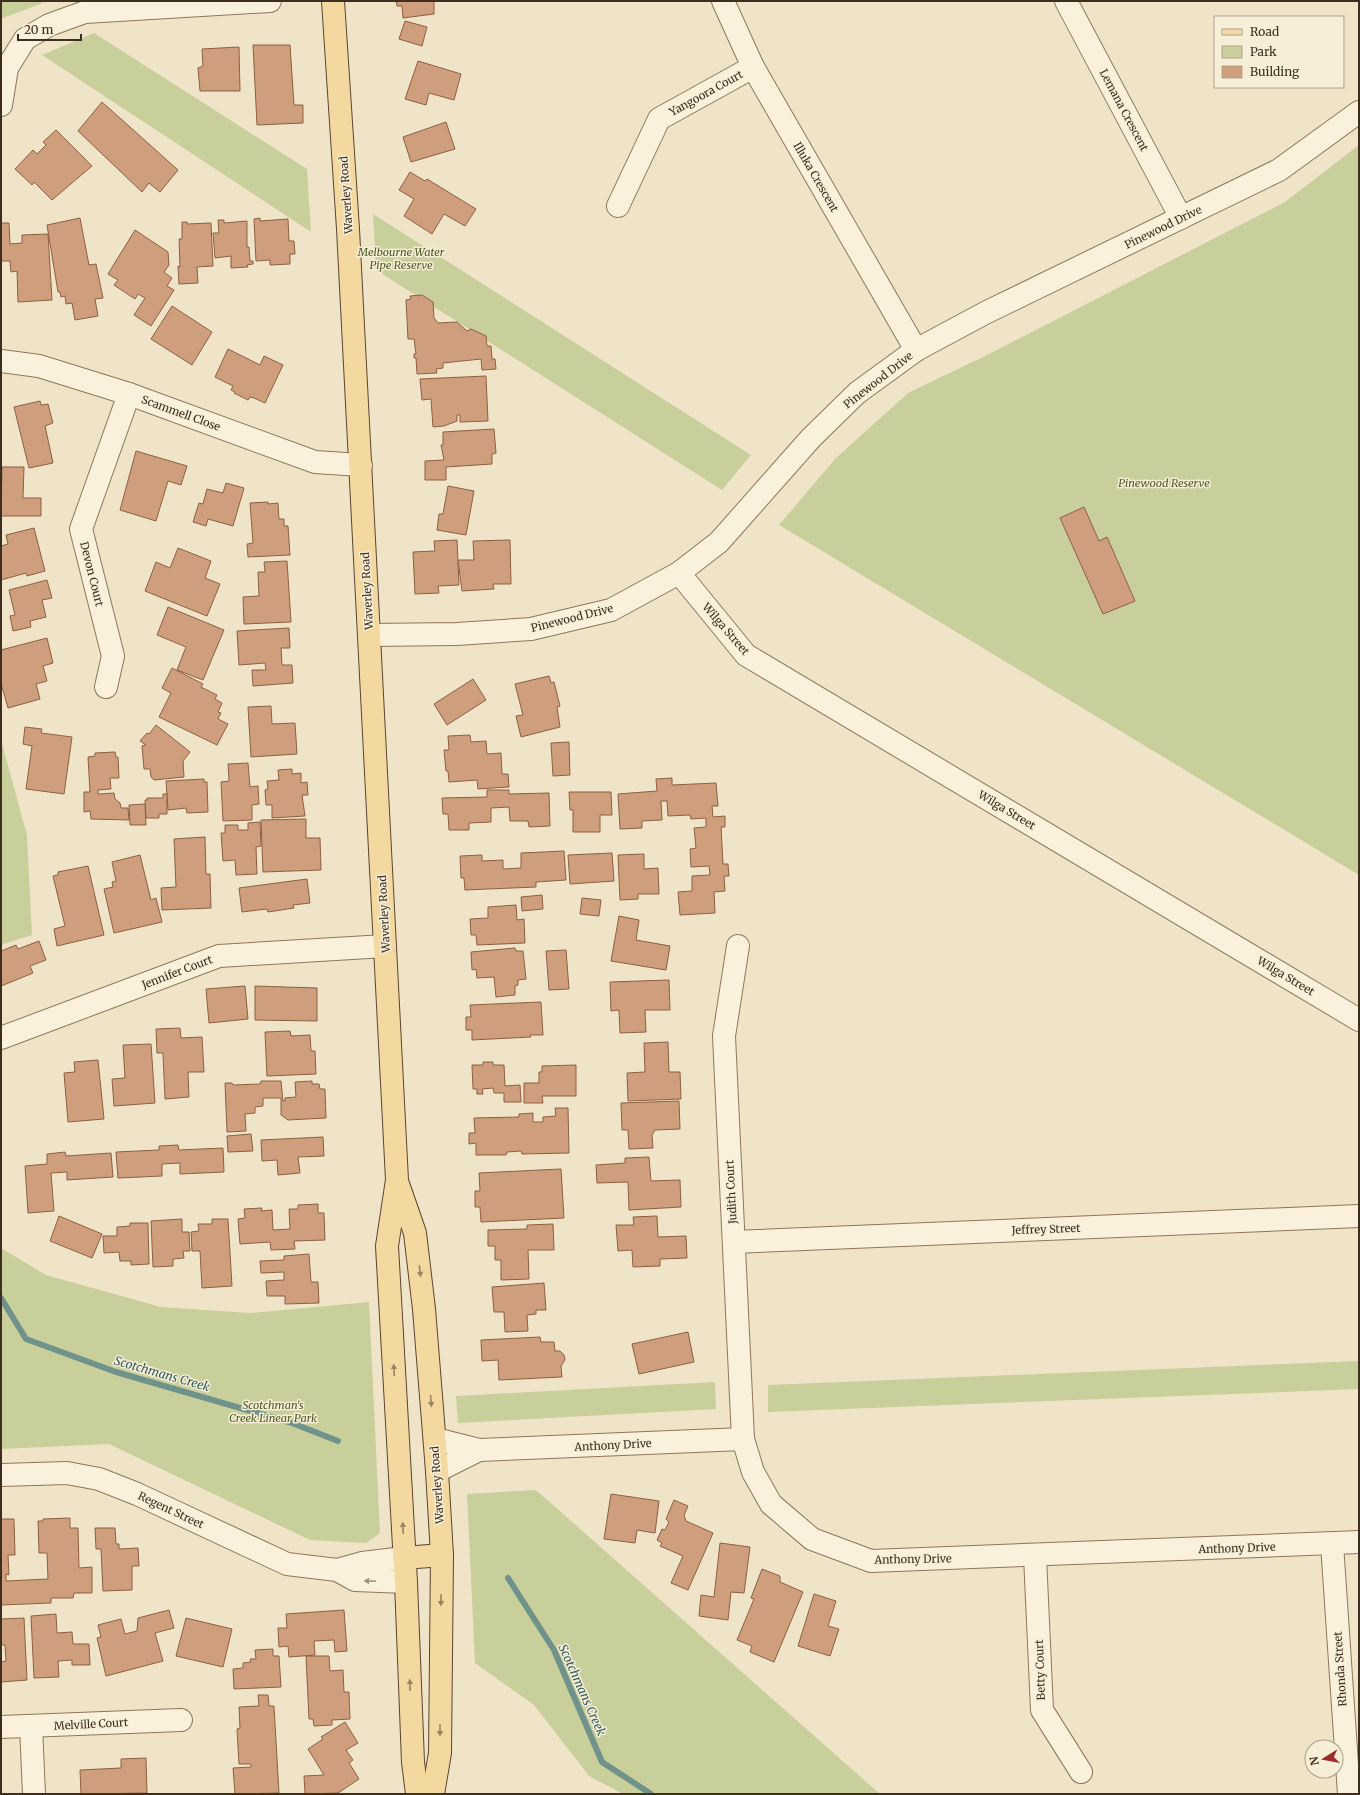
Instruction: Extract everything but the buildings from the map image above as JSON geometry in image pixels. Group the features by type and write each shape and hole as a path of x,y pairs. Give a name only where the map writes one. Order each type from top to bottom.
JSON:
{"main road":[{"name":"Waverley Road","path":"333,1 348,229 361,465 397,1180 387,1246 406,1582 413,1762 417,1794"},
{"name":"Waverley Road","path":"397,1180 415,1233 424,1309 437,1471 442,1564 440,1753 433,1794"},
{"path":"404,1558 442,1564"},
{"path":"406,1582 442,1564"}],"street":[{"path":"1,105 7,68 24,39 49,25 85,12 270,1"},
{"name":"Illuka Crescent","path":"723,1 753,68 916,350"},
{"name":"Lemana Crescent","path":"1066,1 1181,218"},
{"name":"Yangoora Court","path":"618,206 659,119 753,68"},
{"name":"Pinewood Drive","path":"369,635 457,634 531,629 611,610 679,573 720,542 811,438 857,393 916,350 988,312 1279,170 1359,112"},
{"name":"Scammell Close","path":"1,361 39,366 129,394 315,462 361,465"},
{"name":"Devon Court","path":"106,687 113,656 81,529 129,394"},
{"name":"Wilga Street","path":"679,573 746,655 1359,1020"},
{"name":"Jennifer Court","path":"1,1038 219,956 385,946"},
{"name":"Judith Court","path":"738,946 724,1036 743,1439"},
{"name":"Jeffrey Street","path":"734,1242 1359,1216"},
{"name":"Anthony Drive","path":"435,1439 479,1450 743,1439 753,1472 771,1504 812,1539 871,1561 1036,1556 1359,1542"},
{"name":"Anthony Drive","path":"437,1471 479,1450"},
{"name":"Regent Street","path":"1,1475 67,1473 98,1479 137,1494 287,1564 337,1570 355,1580 406,1582"},
{"name":"Rhonda Street","path":"1332,1544 1349,1794"},
{"name":"Betty Court","path":"1036,1556 1042,1710 1081,1772"},
{"name":"Regent Street","path":"337,1570 362,1563 404,1558"},
{"name":"Melville Court","path":"1,1727 181,1720"},
{"path":"31,1726 34,1794"}],"green space":[{"path":"1,1 40,1 43,3 3,18 1,21"},
{"path":"94,33 307,169 311,232 42,55"},
{"name":"Pinewood Reserve","path":"1359,145 1359,875 779,525 835,459 908,393 989,354 1285,202"},
{"name":"Melbourne Water Pipe Reserve","path":"373,214 751,455 722,490 376,270"},
{"path":"1,740 27,835 32,935 1,945"},
{"name":"Scotchman's Creek Linear Park","path":"1,1248 46,1275 161,1307 250,1313 369,1302 380,1533 366,1543 310,1540 109,1444 1,1449"},
{"path":"1359,1361 1359,1389 768,1412 768,1385"},
{"path":"715,1382 716,1409 458,1423 456,1396"},
{"path":"536,1490 880,1794 623,1794 589,1776 534,1705 475,1663 467,1494"}],"waterway":[{"name":"Scotchmans Creek","path":"1,1298 26,1339 116,1372 292,1423 338,1441"},
{"name":"Scotchmans Creek","path":"508,1578 554,1650 602,1762 651,1794"}]}
